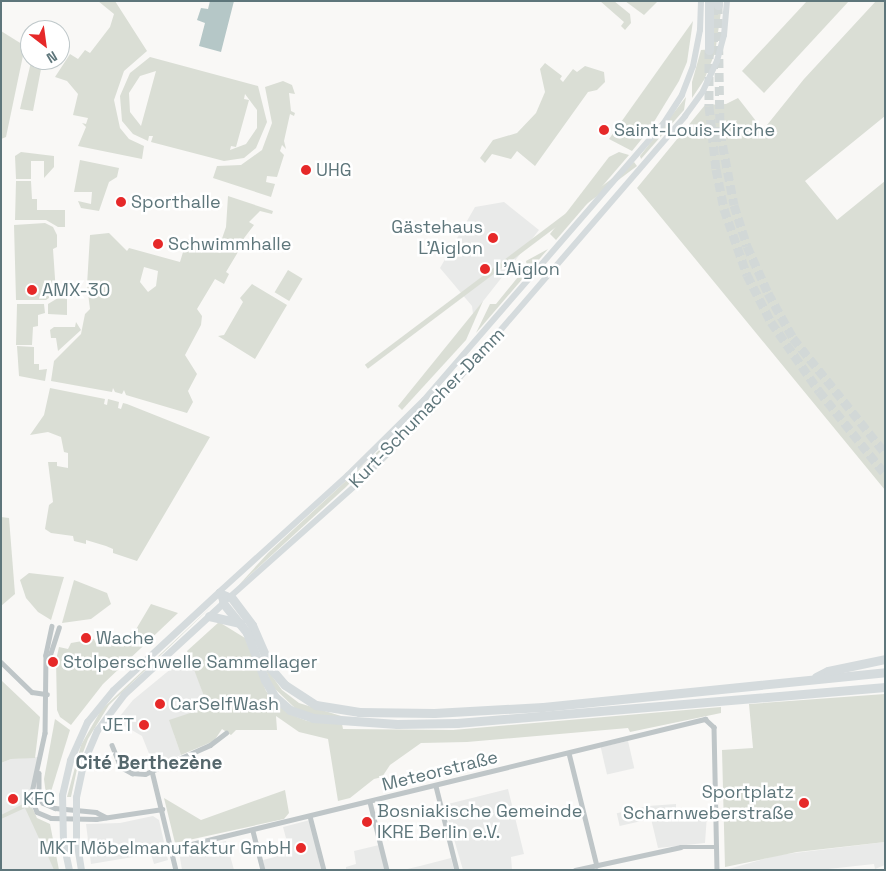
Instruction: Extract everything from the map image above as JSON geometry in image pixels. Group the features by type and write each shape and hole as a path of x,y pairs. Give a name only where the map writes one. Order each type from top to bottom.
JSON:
{"highway":[{"path":"709,50 718,2"},
{"path":"231,597 252,626 271,668 284,685 309,702 351,711 434,713 543,707 885,672"},
{"path":"223,603 240,623 275,697 298,714 324,720 457,723 885,687"},
{"path":"208,616 240,623"},
{"path":"812,680 828,671 885,659"}],"main road":[{"name":"Kurt-Schumacher-Damm","path":"69,870 61,809 70,760 93,713 113,690 405,420 470,349 672,112 686,85 696,56 701,1"},
{"name":"Kurt-Schumacher-Damm","path":"81,870 75,809 83,763 107,715 124,694 414,428 482,353 695,103 720,52 718,2"},
{"path":"405,420 414,428"},
{"path":"219,592 231,597"},
{"path":"219,592 223,603"}],"street":[{"path":"52,626 47,664 46,733 31,797 34,805 42,816 61,819 124,817 162,809"},
{"path":"47,664 59,628"},
{"path":"1,662 32,692 47,694"},
{"name":"Meteorstraße","path":"171,849 253,831 699,720 709,720 713,724 716,847"},
{"path":"112,745 124,769 139,774 152,771 210,745 226,733"},
{"path":"569,753 597,866"},
{"path":"39,769 39,798 48,806 61,809 75,809 106,817"},
{"path":"152,771 176,870"},
{"path":"436,786 457,870"},
{"path":"370,802 387,870"},
{"path":"310,816 324,870"},
{"path":"253,831 263,870"},
{"path":"575,870 681,847 716,847 717,870"}],"shaded area":[{"path":"98,1 115,1 147,51 124,71 114,100 120,128 129,139 144,146 142,159 78,146 86,127 82,123 86,124 88,118 73,115 78,94 67,81 55,77 60,70 70,70 70,54 78,59 85,50 90,53 110,27 114,14"},
{"path":"210,1 234,1 221,52 199,46 205,23 197,20 201,8 208,9"},
{"path":"600,1 614,1 630,14 631,23 625,30 621,26 624,22"},
{"path":"625,1 658,1 644,15"},
{"path":"807,1 849,1 764,93 742,71"},
{"path":"876,1 885,1 885,116 805,181 837,220 885,181 885,490 637,188 705,105 726,104 738,98 763,130 804,79"},
{"path":"722,5 715,53 704,80 692,98 692,82 701,50 714,49 713,6"},
{"path":"693,21 687,62 679,81 649,130 632,151 609,139"},
{"path":"1,31 20,43 20,70 6,137 1,139"},
{"path":"150,57 258,86 267,122 256,148 244,158 224,161 151,142 153,136 149,136 148,141 133,134 122,121 120,96 130,73","holes":["156,71 141,126 130,112 129,93 140,76","245,94 257,110 257,128 246,144 230,150 231,146 236,147 249,100 244,99"]},
{"path":"545,63 562,76 560,79 563,82 573,69 577,72 585,66 604,72 605,82 597,90 588,92 535,166 517,151 511,159 492,154 485,163 480,158 493,140 517,133 536,113 545,92 540,69"},
{"path":"29,70 41,70 33,111 20,109"},
{"path":"283,81 292,85 295,94 289,93 291,111 295,113 294,116 290,114 284,141 286,149 282,145 280,151 284,155 277,177 267,176 266,182 275,184 271,197 213,178 217,166 241,165 262,150 272,123 265,87"},
{"path":"686,97 684,110 641,159 640,156"},
{"path":"21,152 54,156 54,167 44,178 44,161 31,161 31,179 16,179 15,156"},
{"path":"619,152 629,155 556,240 550,234 609,157"},
{"path":"80,160 119,168 117,177 109,182 99,211 81,208 78,201 91,204 92,192 74,192"},
{"path":"634,162 637,166 368,369 365,365"},
{"path":"16,181 31,181 32,199 37,199 37,210 65,210 65,227 58,227 46,220 15,220"},
{"path":"228,196 273,211 272,214 260,211 249,222 254,225 235,250 238,252 226,272 229,274 224,284 215,279 197,309 202,316 201,325 185,355 197,374 188,391 193,402 187,413 126,395 124,390 122,394 115,392 113,388 112,392 51,381 54,361 81,334 85,314 90,309 87,285 90,235 109,233 127,251 129,248 180,262 187,239 212,246 218,244 217,253 226,227","holes":["144,267 158,271 156,286 148,292 140,282"]},
{"path":"504,202 539,230 473,314 472,306 440,268 475,207"},
{"path":"45,223 53,227 57,235 57,247 53,249 56,293 46,300 16,300 14,225"},
{"path":"548,249 476,333 490,304 496,304 527,266 526,261"},
{"path":"288,270 303,279 289,301 275,292"},
{"path":"252,284 287,305 255,359 218,336 224,335 243,302 240,298"},
{"path":"58,298 67,298 67,315 48,314 48,304"},
{"path":"483,301 466,340 402,410 398,406"},
{"path":"17,304 44,304 45,313 38,315 38,326 33,327 32,345 16,345"},
{"path":"76,322 81,330 58,351 56,338 51,338 50,330 54,327 75,327"},
{"path":"17,346 34,347 34,364 39,364 39,370 47,369 45,381 19,376"},
{"path":"50,388 105,399 104,404 107,405 108,399 119,402 118,408 121,409 123,403 127,404 210,437 137,561 113,553 113,549 106,546 86,540 86,544 74,541 73,536 51,533 45,529 49,505 53,502 48,462 57,462 57,466 68,468 68,453 64,452 61,437 48,432 30,435 44,415"},
{"path":"403,428 346,487 237,587 268,553"},
{"path":"1,517 9,518 15,594 1,606"},
{"path":"29,573 64,577 51,620 38,612 26,598 20,580"},
{"path":"74,580 107,593 111,604 91,619 62,623"},
{"path":"217,601 109,705 88,739 77,769 71,797 67,797 81,745 101,710"},
{"path":"151,604 178,613 103,684 71,725 60,717 57,710 56,660 59,647 68,649 71,643 94,639 97,646 135,631"},
{"path":"219,622 245,638 266,691 287,713 307,721 342,724 343,729 453,730 721,707 721,713 630,732 628,728 467,742 421,743 390,765 382,777 374,779 350,798 338,801 328,739 299,732 276,716 277,730 236,730 231,735 222,729 214,741 181,755 169,720 208,707 187,651"},
{"path":"189,654 208,707 174,734 181,755 154,766 142,736 116,721 133,700"},
{"path":"264,665 282,690 299,703 341,716 319,716 296,709 272,686"},
{"path":"1,680 40,717 35,758 11,759 1,763"},
{"name":"Sportplatz Scharnweberstraße","path":"885,694 885,842 797,852 725,867 722,750 753,748 749,704"},
{"path":"55,719 70,730 50,795 46,795 44,779"},
{"path":"628,741 634,768 607,775 601,747"},
{"path":"38,757 29,801 58,870 1,870 1,763 11,759"},
{"path":"508,789 524,854 511,857 512,870 463,870 444,805"},
{"path":"285,790 289,813 284,819 175,843 164,798 201,820"},
{"path":"29,801 37,818 50,824 59,870 54,870 47,854 50,852 47,845 43,847 25,808 1,819 1,815"},
{"path":"676,804 676,816 707,815 705,843 658,848 648,806"},
{"path":"644,807 647,820 620,826 617,813"},
{"path":"153,816 159,820 168,860 154,864 151,854 91,864 86,824 120,823"},
{"path":"310,820 321,870 265,870 263,860 290,853 283,827"},
{"path":"226,841 234,870 182,870 179,852"},
{"path":"885,842 885,865 875,869 874,864 819,870 725,870 778,855"},
{"path":"379,845 385,870 346,870 346,867 356,864 354,851"},
{"path":"451,858 454,870 403,870 420,866"}],"tunnel":[{"path":"718,5 720,132 734,205 747,246 768,293 793,338 885,453"},
{"path":"709,50 709,106 716,169 724,209 747,275 771,322 819,391 885,474"}],"place":[{"name":"Saint-Louis-Kirche","path":"604,130"},
{"name":"UHG","path":"306,170"},
{"name":"Sporthalle","path":"121,202"},
{"name":"Gästehaus L’Aiglon","path":"493,238"},
{"name":"Schwimmhalle","path":"158,244"},
{"name":"L'Aiglon","path":"485,269"},
{"name":"AMX-30","path":"32,290"},
{"name":"Wache","path":"86,638"},
{"name":"Stolperschwelle Sammellager","path":"53,662"},
{"name":"CarSelfWash","path":"160,704"},
{"name":"JET","path":"144,725"},
{"name":"KFC","path":"13,799"},
{"name":"Sportplatz Scharnweberstraße","path":"804,803"},
{"name":"Bosniakische Gemeinde IKRE Berlin e.V.","path":"367,822"},
{"name":"MKT Möbelmanufaktur GmbH","path":"301,848"}],"district":[{"name":"Cité Berthezène","path":"149,763"}]}
